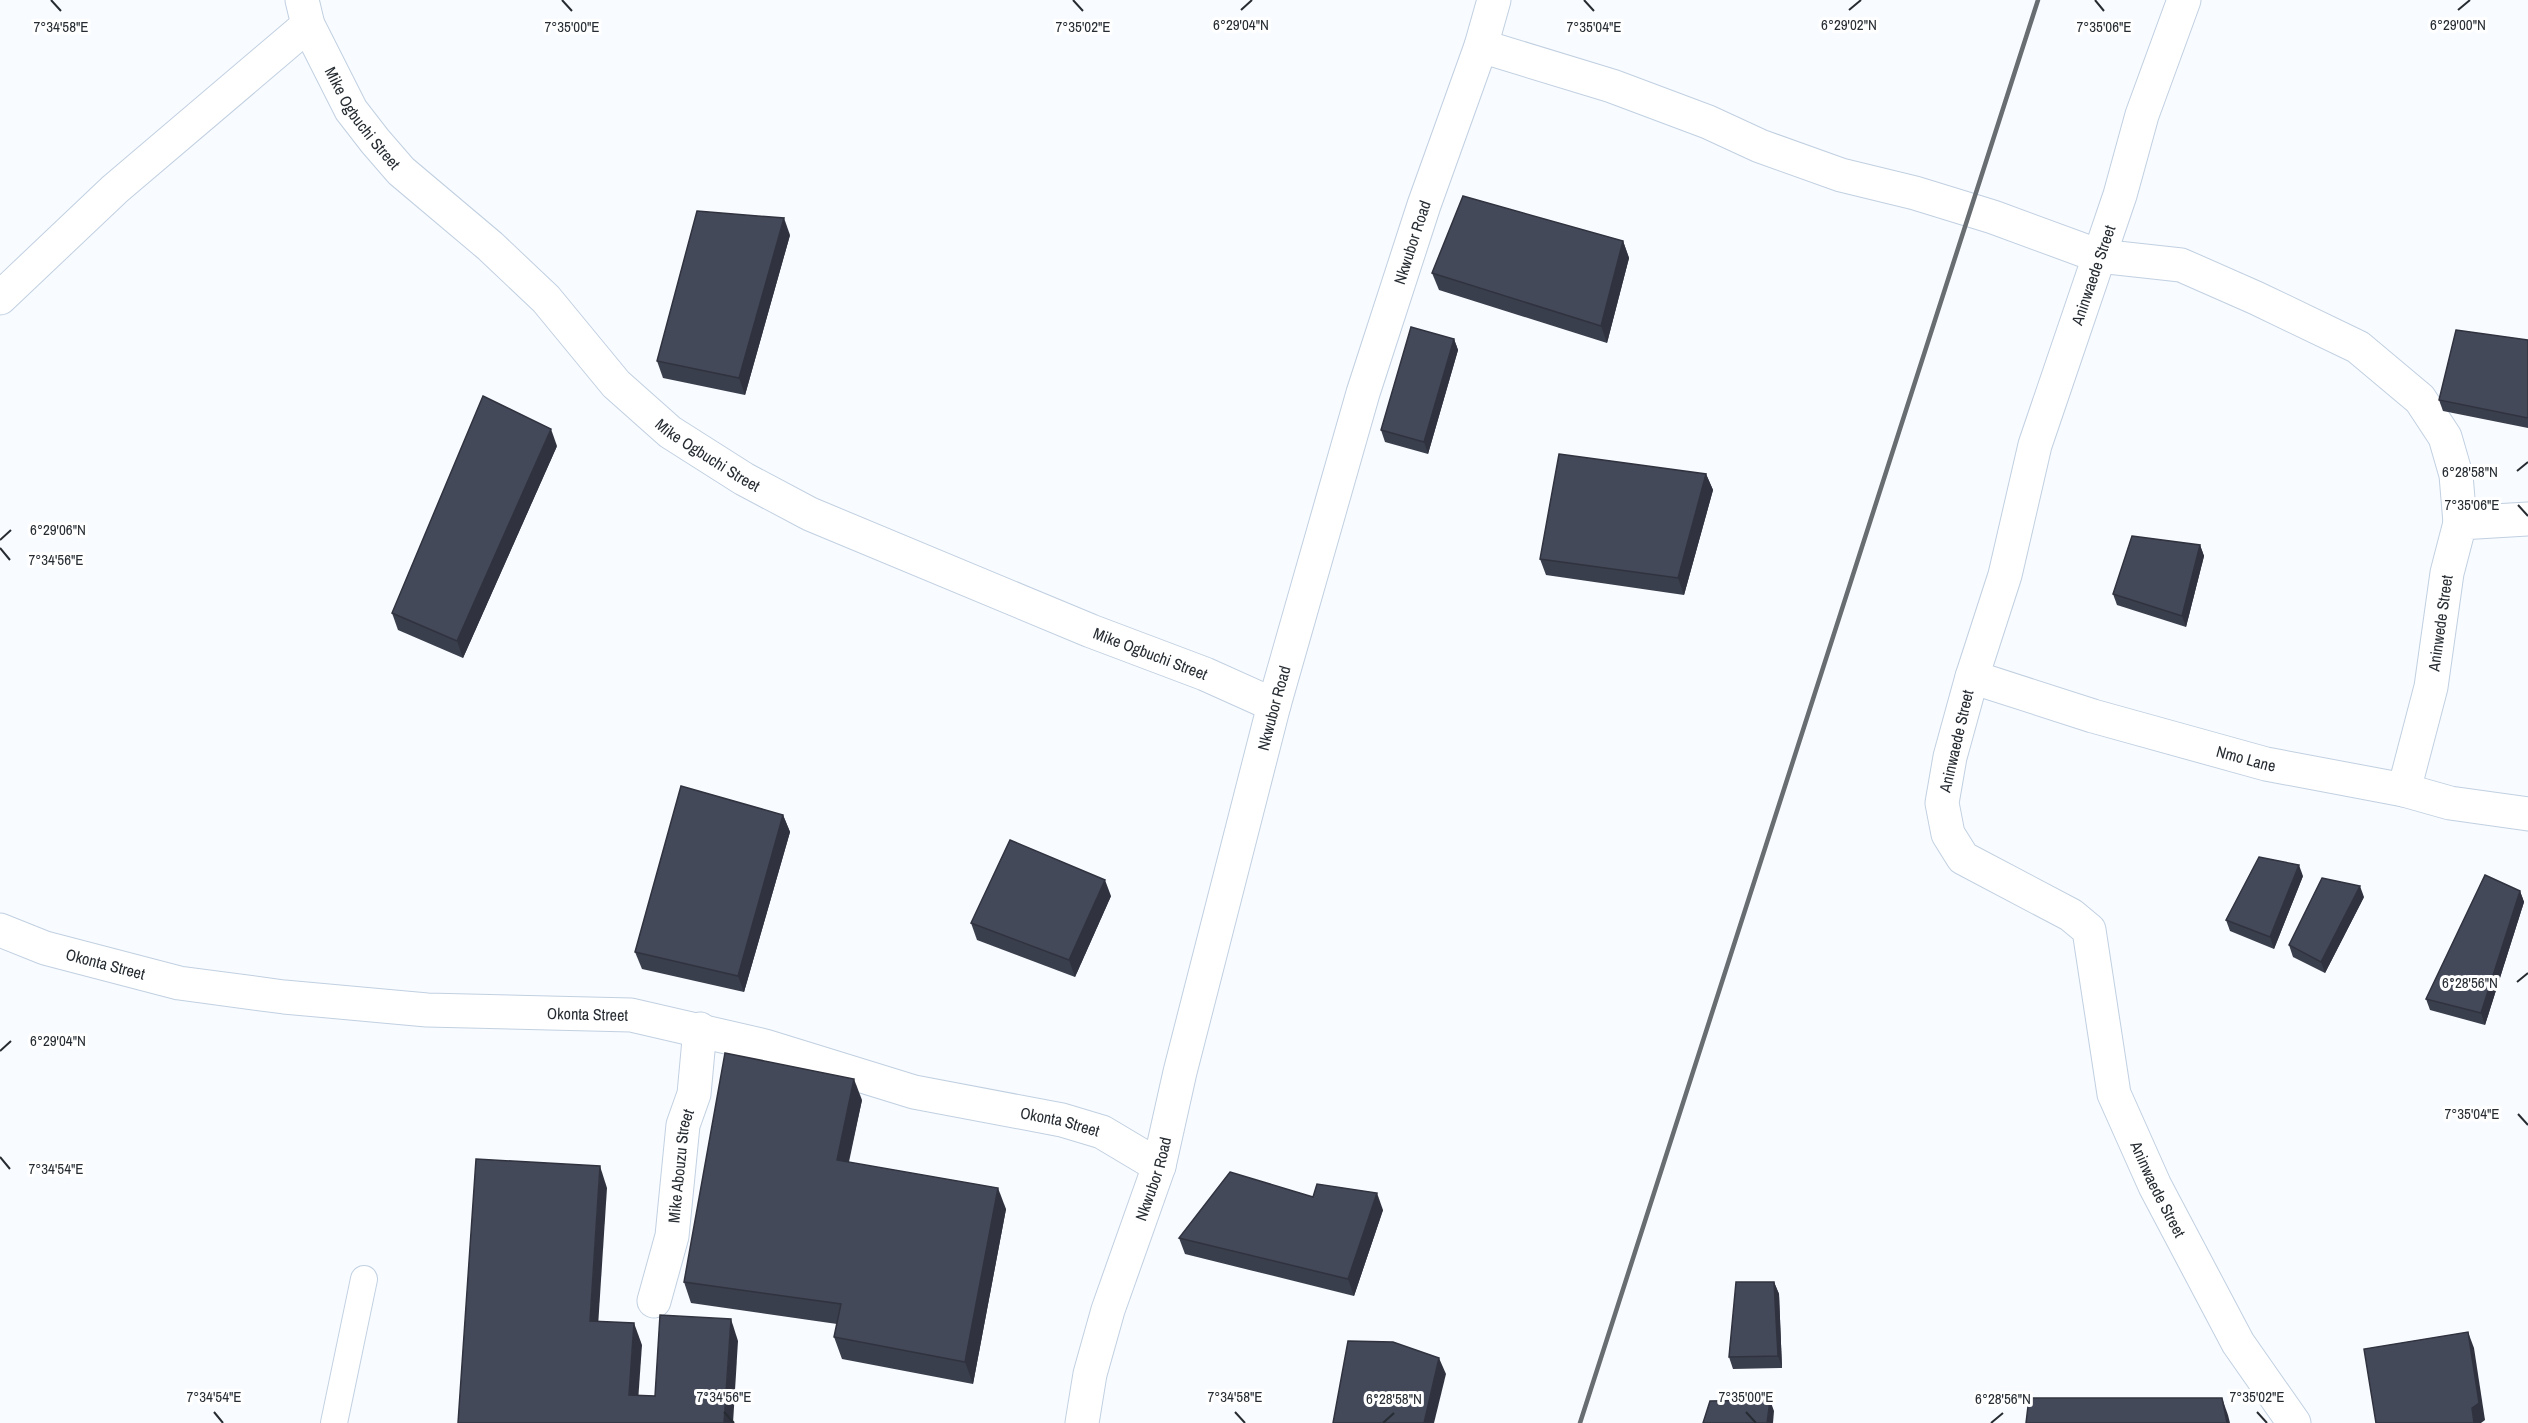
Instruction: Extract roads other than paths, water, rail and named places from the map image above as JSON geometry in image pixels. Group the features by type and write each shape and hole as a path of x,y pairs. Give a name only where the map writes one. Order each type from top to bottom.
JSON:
{"street":[{"name":"Nkwubor Road","path":"1082,1423 1090,1374 1108,1310 1159,1166 1180,1072 1274,705 1363,393 1424,205 1481,46 1494,0"},
{"name":"Aninwaede Street","path":"2184,0 2142,115 2120,195 2035,445 2005,575 1972,677 1950,757 1942,803 1948,834 1963,858 2071,915 2089,930 2114,1094 2155,1186 2238,1343 2294,1423"},
{"path":"0,298 305,12"},
{"name":"Mike Ogbuchi Street","path":"305,12 351,110 401,171 490,246 546,299 616,384 670,432 744,479 810,514 1091,632 1205,674 1274,705"},
{"name":"Aninwede Street","path":"1481,46 1612,86 1708,122 1760,146 1831,171 1994,217 2099,256 2181,265 2358,347 2420,399 2445,437 2456,475 2460,523 2447,573 2431,687 2404,790"},
{"path":"2460,523 2528,519"},
{"name":"Nmo Lane","path":"1972,677 2093,716 2266,764 2404,790 2450,803 2528,814"},
{"name":"Okonta Street","path":"0,930 45,948 179,983 354,1005 428,1010 632,1015 700,1029 821,1062 914,1092 1062,1120 1102,1132 1159,1166"},
{"name":"Mike Abouzu Street","path":"654,1301 672,1236 683,1125 694,1094 700,1029"}],"lane":[{"path":"334,1423 364,1279"}],"railway":[{"path":"1580,1423 2038,0"}]}
